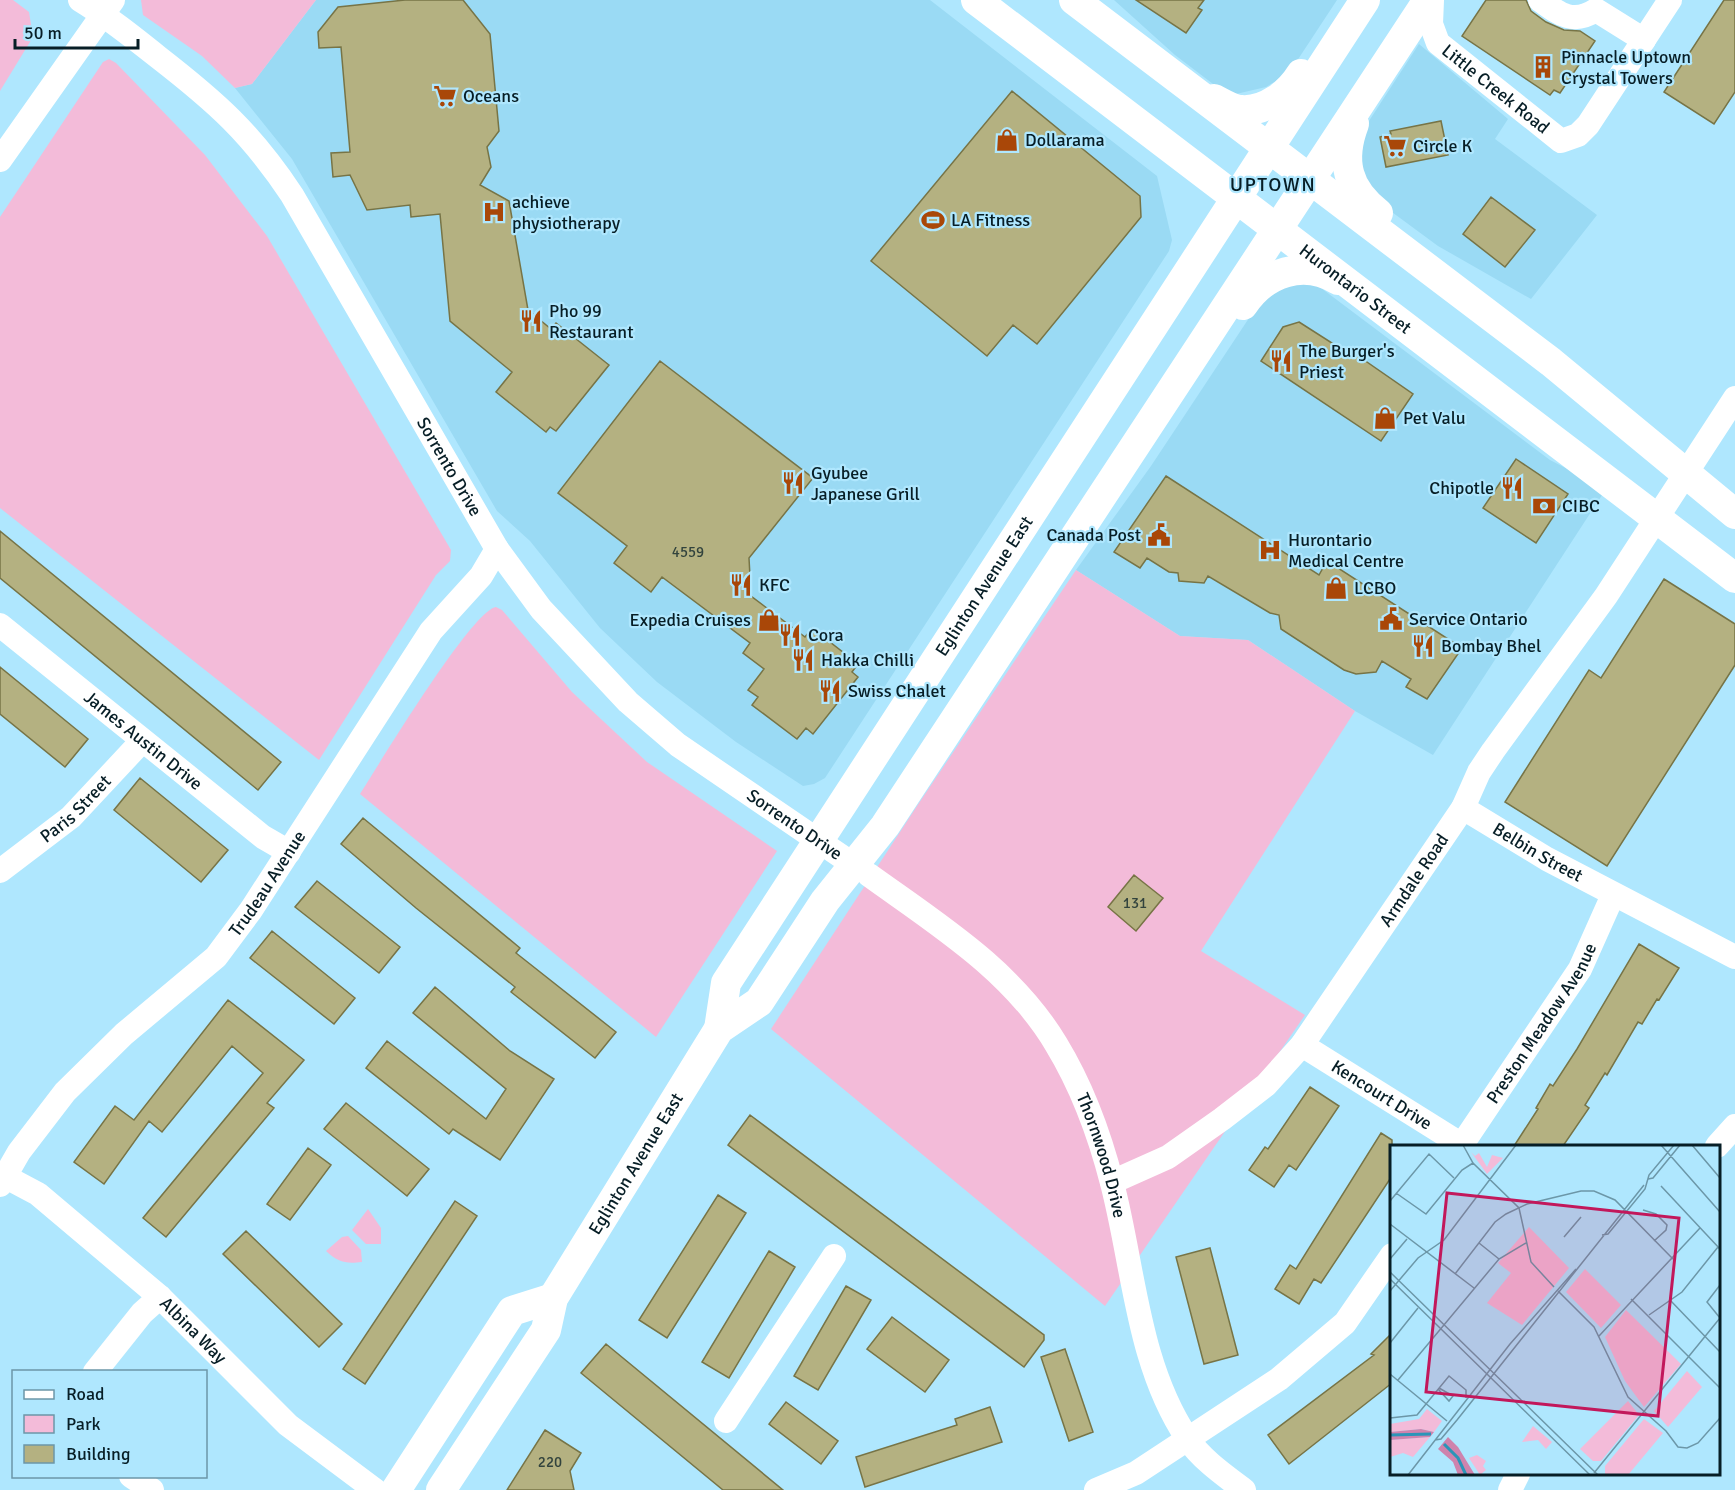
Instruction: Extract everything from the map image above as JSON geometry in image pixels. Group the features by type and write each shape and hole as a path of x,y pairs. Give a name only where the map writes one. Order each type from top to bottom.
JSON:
{"main road":[{"name":"Hurontario Street","path":"976,0 1279,228 1501,401 1735,578"},
{"path":"1074,0 1551,362 1735,514"},
{"path":"1400,248 1392,224 1368,206 1355,192 1349,179 1346,150 1362,102 1430,0"},
{"name":"Eglinton Avenue East","path":"720,1029 726,983 1359,8"},
{"path":"1178,78 1224,104 1241,110 1269,103 1292,88 1333,25 1359,8"},
{"name":"Eglinton Avenue East","path":"441,1490 546,1330 553,1298 720,1029 759,1002 825,901 861,870 885,826 1362,102"},
{"path":"1194,359 1218,345 1248,297 1264,280 1279,274 1306,270 1325,272 1380,305"},
{"path":"396,1490 512,1311 553,1298"}],"street":[{"name":"Sorrento Drive","path":"80,0 109,7 216,102 270,161 292,195 497,549 562,633 628,702 699,761 861,870"},
{"name":"Little Creek Road","path":"1430,0 1431,24 1438,43 1561,141 1578,135 1588,125 1670,0"},
{"path":"1540,0 1565,17 1575,19 1596,10 1645,37"},
{"path":"1600,0 1599,4 1645,37"},
{"path":"0,160 27,118 109,7"},
{"name":"Armdale Road","path":"1112,1182 1168,1156 1222,1119 1266,1085 1302,1045 1463,808 1484,765 1551,668 1606,596 1684,472 1735,398"},
{"name":"Trudeau Avenue","path":"3,1181 19,1152 65,1092 124,1034 216,957 289,852 431,631 482,576 497,549"},
{"name":"James Austin Drive","path":"0,626 263,837 289,852"},
{"name":"Paris Street","path":"1,869 71,817 142,741"},
{"name":"Belbin Street","path":"1463,808 1613,895 1735,957"},
{"name":"Thornwood Drive","path":"861,870 959,941 1004,978 1056,1043 1087,1107 1112,1182 1136,1297 1161,1391 1188,1439 1208,1462 1244,1490"},
{"name":"Preston Meadow Avenue","path":"1462,1145 1580,969 1613,895"},
{"name":"Kencourt Drive","path":"1302,1045 1459,1145"},
{"path":"1717,1145 1735,1126"},
{"name":"Albina Way","path":"3,1181 38,1194 160,1297 288,1425 375,1490"},
{"path":"726,1421 834,1256"},
{"path":"1096,1490 1136,1473 1278,1378 1345,1323 1390,1258"},
{"path":"95,1370 142,1313 160,1297"},
{"path":"1510,1490 1517,1475"},
{"path":"134,1478 152,1490"}],"shaded area":[{"path":"316,0 930,0 1157,176 1172,240 1169,251 825,778 814,784 803,786 736,742 657,682 600,628 530,541 497,511 292,159 235,88 252,84"},
{"path":"1114,0 1337,0 1289,73 1266,87 1236,94 1217,87 1175,55"},
{"path":"1419,44 1508,119 1495,139 1597,215 1531,299 1438,246 1381,204 1368,186 1360,157 1367,124"},
{"path":"1299,284 1313,284 1321,288 1550,460 1585,478 1604,492 1433,755 1355,711 1248,640 1180,636 1076,570 1151,466 1259,303 1280,289"}],"green space":[{"path":"0,0 13,0 29,12 33,37 0,91"},
{"path":"141,0 316,0 252,84 235,88 202,56 143,15"},
{"path":"109,59 116,63 205,155 267,236 451,550 450,561 436,575 319,760 0,508 0,217 103,62"},
{"path":"1076,570 1180,636 1248,640 1355,711 1201,951 1305,1015 1105,1306 771,1029 919,803"},
{"path":"496,607 502,610 572,692 647,762 777,851 656,1037 360,794 447,660 484,615"},
{"path":"368,1209 381,1228 381,1244 366,1244 352,1230"},
{"path":"348,1236 361,1250 362,1262 342,1261 326,1251 342,1237"}],"building":[{"path":"405,0 463,0 490,34 499,131 487,147 491,167 480,185 509,201 528,310 551,329 556,323 609,365 556,431 550,427 546,432 496,392 512,372 450,321 440,214 411,217 410,205 367,210 350,175 333,177 331,153 350,152 341,47 319,48 318,32 338,7"},
{"path":"1136,0 1204,0 1198,8 1202,10 1186,33"},
{"name":"Pinnacle Uptown Crystal Towers","path":"1486,0 1526,0 1531,11 1546,22 1564,30 1580,31 1595,41 1560,93 1554,90 1550,95 1462,36"},
{"path":"1724,0 1735,0 1735,92 1714,124 1664,92"},
{"path":"1012,91 1140,196 1141,217 1037,344 1013,325 987,356 871,261"},
{"path":"1441,121 1448,155 1386,167 1380,137 1391,134 1390,131"},
{"path":"1491,197 1535,230 1505,267 1463,234"},
{"path":"1299,322 1349,354 1351,351 1413,394 1381,441 1261,361 1283,327"},
{"path":"660,361 813,478 749,558 751,596 805,637 812,628 858,664 852,672 858,677 813,734 806,728 797,739 752,705 758,697 748,690 764,669 743,653 750,643 662,577 651,592 614,563 627,546 558,493"},
{"path":"1516,459 1568,494 1536,543 1483,508"},
{"path":"1166,476 1319,575 1323,568 1335,566 1462,648 1427,699 1406,687 1411,679 1382,661 1376,672 1356,674 1344,670 1281,629 1279,615 1270,613 1208,576 1204,583 1179,581 1178,573 1169,572 1147,558 1140,568 1114,552"},
{"path":"0,531 281,762 258,790 0,578"},
{"path":"1664,579 1735,624 1735,665 1607,866 1505,802 1589,670 1601,678"},
{"path":"0,667 88,739 65,767 0,714"},
{"path":"140,778 228,850 201,882 114,810"},
{"path":"363,818 520,948 516,953 616,1032 595,1058 511,992 515,987 416,908 341,844"},
{"path":"1134,875 1163,898 1136,931 1108,907"},
{"path":"317,881 400,947 379,973 295,907"},
{"path":"272,931 355,998 334,1024 250,958"},
{"path":"1639,944 1679,968 1642,1024 1638,1022 1607,1075 1605,1073 1585,1105 1589,1108 1564,1145 1515,1145 1538,1109 1536,1108 1550,1084 1553,1086"},
{"path":"435,987 510,1051 554,1079 500,1160 453,1129 449,1134 366,1068 387,1041 486,1119 506,1089 413,1013"},
{"path":"228,1000 304,1060 267,1103 274,1108 166,1237 143,1218 263,1073 232,1046 162,1132 149,1121 104,1184 74,1162 115,1106 134,1120"},
{"path":"1310,1087 1339,1106 1296,1170 1289,1165 1274,1187 1249,1170 1265,1147 1268,1149"},
{"path":"346,1103 429,1169 407,1196 324,1129"},
{"path":"750,1115 1044,1335 1044,1340 1024,1367 728,1145"},
{"path":"1381,1133 1392,1140 1390,1179 1321,1283 1314,1279 1299,1304 1275,1289 1290,1265 1296,1269"},
{"path":"308,1148 331,1165 290,1220 267,1204"},
{"path":"718,1195 746,1213 667,1338 639,1320"},
{"path":"455,1201 477,1216 365,1384 343,1369"},
{"path":"246,1231 342,1324 319,1347 223,1254"},
{"path":"1210,1248 1238,1355 1204,1364 1176,1257"},
{"path":"769,1251 795,1267 729,1378 702,1362"},
{"path":"846,1286 871,1300 818,1390 794,1376"},
{"path":"892,1317 949,1360 925,1392 867,1349"},
{"path":"1390,1335 1390,1385 1289,1464 1268,1435 1374,1355 1371,1354"},
{"path":"606,1344 783,1490 723,1490 581,1373"},
{"path":"1065,1349 1093,1432 1069,1441 1041,1357"},
{"path":"786,1402 838,1441 821,1464 769,1424"},
{"path":"990,1407 1002,1442 865,1487 856,1457 957,1425 955,1419"},
{"path":"545,1430 581,1453 570,1471 574,1490 507,1490"}],"place":[{"name":"Pinnacle Uptown Crystal Towers","path":"1543,67"},
{"name":"Oceans","path":"445,96"},
{"name":"Dollarama","path":"1007,140"},
{"name":"Circle K","path":"1395,146"},
{"name":"achieve physiotherapy","path":"494,212"},
{"name":"LA Fitness","path":"933,220"},
{"name":"Pho 99 Restaurant","path":"531,321"},
{"name":"The Burger's Priest","path":"1281,361"},
{"name":"Pet Valu","path":"1385,418"},
{"name":"Gyubee Japanese Grill","path":"793,483"},
{"name":"Chipotle","path":"1512,488"},
{"name":"CIBC","path":"1544,506"},
{"name":"Canada Post","path":"1159,535"},
{"name":"Hurontario Medical Centre","path":"1270,550"},
{"name":"KFC","path":"741,585"},
{"name":"LCBO","path":"1336,588"},
{"name":"Service Ontario","path":"1391,619"},
{"name":"Expedia Cruises","path":"769,620"},
{"name":"Cora","path":"790,635"},
{"name":"Bombay Bhel","path":"1423,646"},
{"name":"Hakka Chilli","path":"803,660"},
{"name":"Swiss Chalet","path":"830,691"}],"district":[{"name":"UPTOWN","path":"1273,184"}]}
